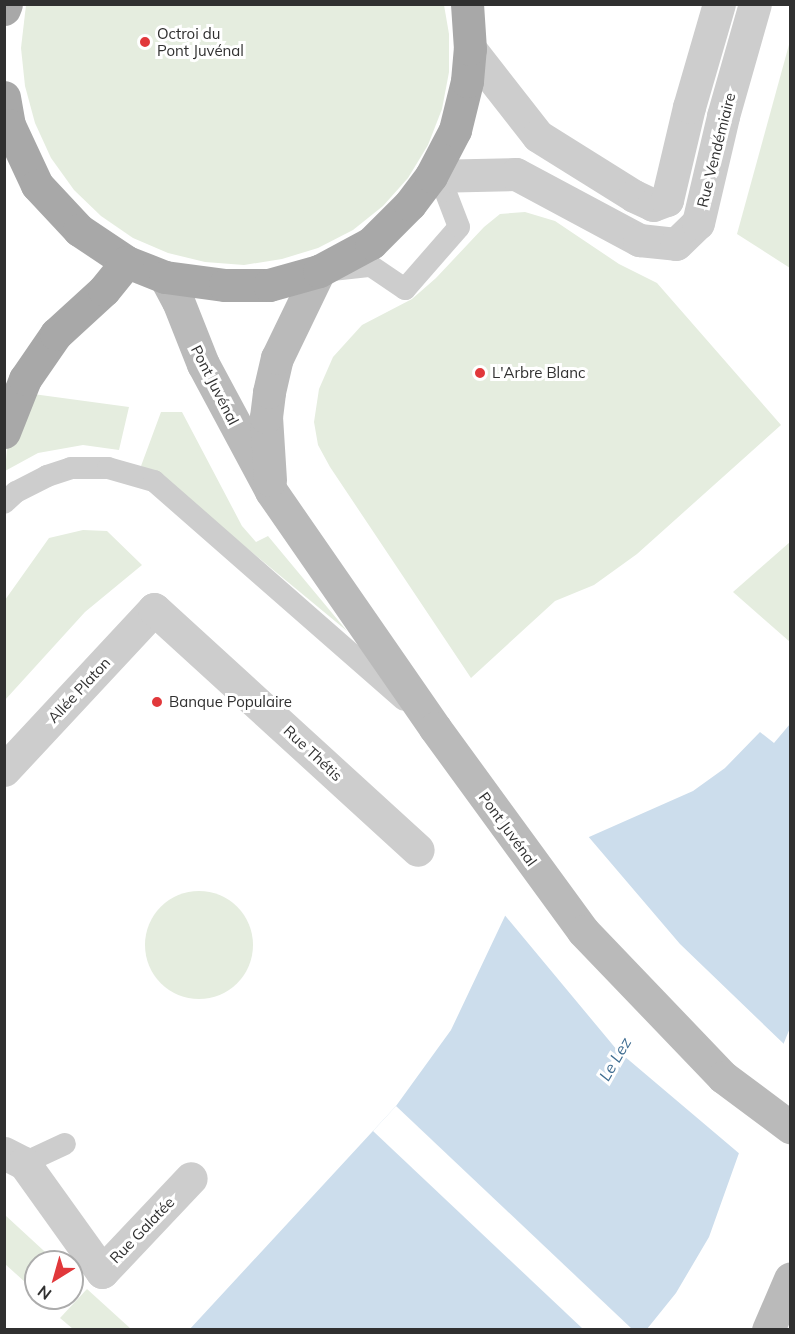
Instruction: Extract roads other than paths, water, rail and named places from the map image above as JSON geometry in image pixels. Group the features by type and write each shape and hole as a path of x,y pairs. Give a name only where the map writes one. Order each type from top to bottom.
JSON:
{"main road":[{"path":"4,9 6,4"},
{"path":"6,118 37,185 79,230 127,262 165,277 225,285 269,285 319,271 371,243 410,204 431,176 455,130 467,81 470,49 467,4"},
{"path":"4,168 6,118"},
{"path":"4,432 25,379 56,334 104,290 127,262"},
{"path":"271,491 266,417 269,392 277,358 319,271"},
{"name":"Pont Juvénal","path":"165,277 178,301 203,364 271,491 435,728 583,931 723,1077 790,1127"},
{"path":"768,1329 790,1279"}],"street":[{"path":"470,49 538,136 634,196 653,205 667,200 689,107 719,4"},
{"name":"Rue Vendémiaire","path":"431,176 516,174 639,240 676,244 698,223 723,116 755,4"},
{"name":"Allée Platon","path":"4,771 154,609"},
{"name":"Rue Thétis","path":"154,609 418,850"},
{"name":"Rue Galatée","path":"14,1158 96,1279 191,1178"}],"lane":[{"path":"319,271 371,266 405,289 459,227 446,191 431,176"},
{"path":"4,503 27,487 71,468 108,468 154,481 435,728"},
{"path":"14,1158 64,1144"}],"water":[{"name":"Le Lez","path":"790,724 790,1028 739,1153 709,1237 676,1293 647,1329 189,1330 396,1106 451,1030 505,916 531,878 589,837 693,791 725,768 760,732 774,743"}],"place":[{"name":"Octroi du Pont Juvénal","path":"145,42"},
{"name":"L'Arbre Blanc","path":"480,373"},
{"name":"Banque Populaire","path":"157,702"}]}
